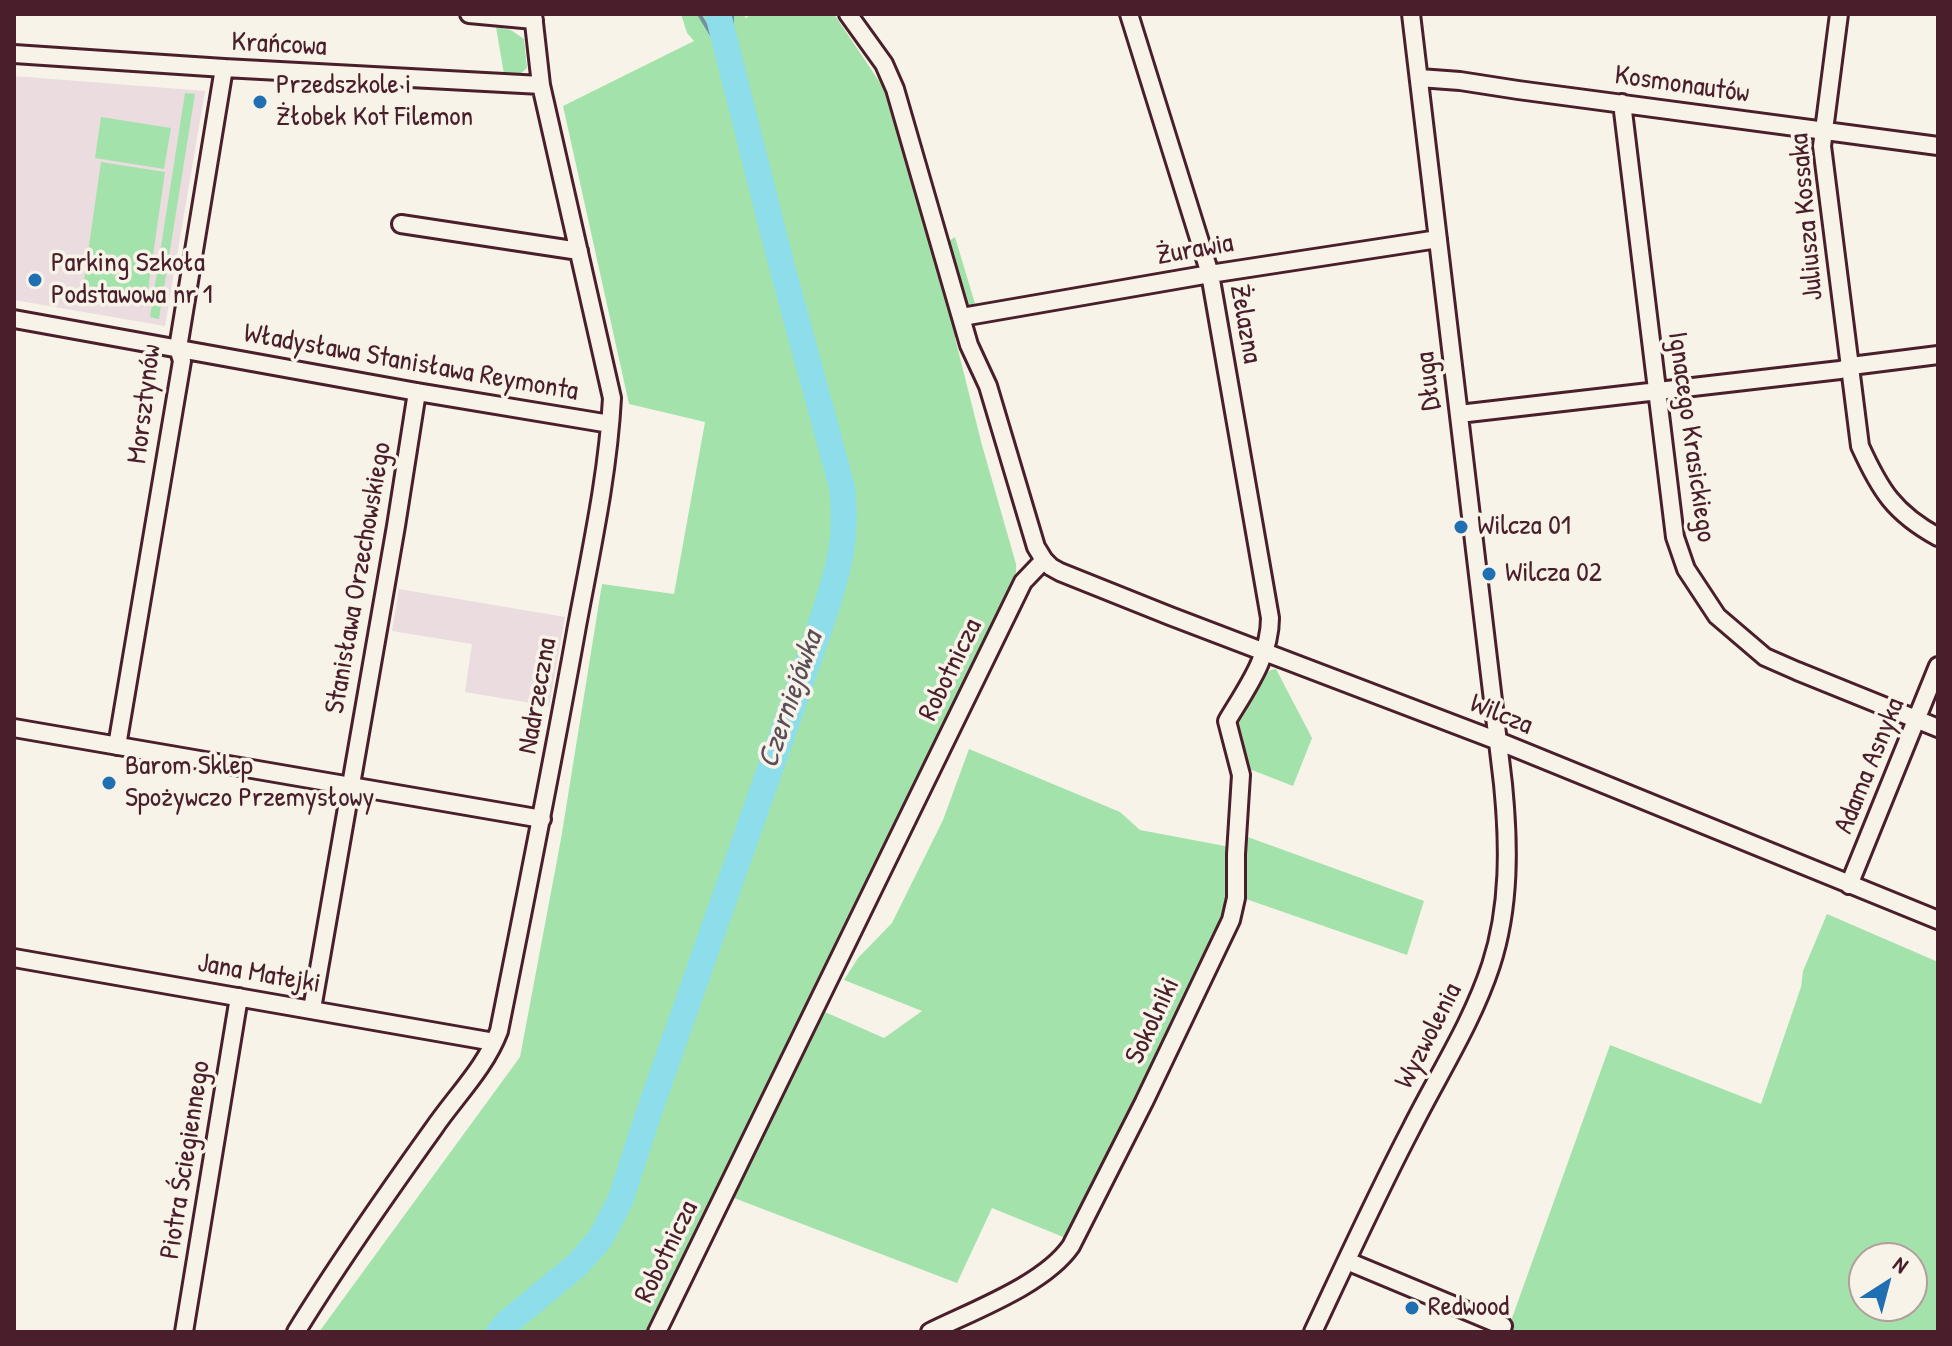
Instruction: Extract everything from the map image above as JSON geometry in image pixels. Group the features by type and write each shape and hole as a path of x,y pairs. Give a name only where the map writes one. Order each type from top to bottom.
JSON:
{"street":[{"path":"469,14 533,17"},
{"path":"848,14 884,64 895,89 969,345 988,386 1036,547 1044,560"},
{"name":"Żelazna","path":"1129,14 1210,274 1270,618 1265,652"},
{"name":"Długa","path":"1411,14 1498,741"},
{"name":"Juliusza Kossaka","path":"1839,14 1822,146 1860,446 1877,481 1897,508 1938,537"},
{"name":"Nadrzeczna","path":"296,1332 435,1125 472,1077 499,1031 542,819 597,516 612,398 541,85 533,17"},
{"name":"Krańcowa","path":"14,54 541,85"},
{"name":"Morsztynów","path":"117,746 182,361 178,348 224,68"},
{"name":"Kosmonautów","path":"1419,78 1938,146"},
{"name":"Ignacego Krasickiego","path":"1622,103 1675,537 1686,569 1717,616 1765,657 1938,728"},
{"path":"401,224 579,251"},
{"name":"Żurawia","path":"962,317 1438,239"},
{"name":"Władysława Stanisława Reymonta","path":"14,319 610,424"},
{"path":"1459,414 1938,355"},
{"name":"Stanisława Orzechowskiego","path":"312,1009 417,392"},
{"name":"Wilcza","path":"1044,560 1060,572 1498,741 1938,920"},
{"name":"Robotnicza","path":"657,1332 1023,582 1044,560"},
{"name":"Sokolniki","path":"930,1332 1008,1295 1064,1256 1121,1149 1231,920 1236,898 1241,775 1227,721 1254,677 1265,652"},
{"name":"Adama Asnyka","path":"1849,885 1938,666"},
{"path":"14,728 542,819"},
{"name":"Wyzwolenia","path":"1313,1332 1411,1128 1465,1026 1494,956 1502,918 1508,847 1498,741"},
{"name":"Jana Matejki","path":"14,958 494,1042"},
{"name":"Piotra Ściegiennego","path":"184,1332 239,997"},
{"path":"1347,1261 1503,1326"}],"shaded area":[{"path":"14,76 205,91 165,326 14,300"},
{"path":"399,589 565,617 549,706 465,692 472,644 392,631"}],"green space":[{"path":"681,14 745,14 745,18 753,14 834,14 891,99 959,336 955,338 1016,573 837,956 648,1332 319,1332 520,1057 561,839 602,584 674,594 705,422 629,404 563,106 694,41 687,33"},
{"path":"496,27 511,30 524,39 527,68 519,75 504,74"},
{"path":"185,93 195,94 159,319 150,317"},
{"path":"101,117 171,128 164,169 95,158"},
{"path":"101,162 165,172 146,304 82,294"},
{"path":"955,237 976,307 965,301 947,242"},
{"path":"1276,669 1312,738 1293,786 1244,767 1233,721 1258,680 1263,682 1267,673"},
{"path":"969,749 1120,812 1140,830 1230,847 1224,925 1068,1239 992,1208 957,1283 734,1198 825,1012 884,1038 922,1011 844,980 858,958 892,923 943,820"},
{"path":"1245,836 1424,901 1407,955 1243,898"},
{"path":"1827,914 1938,962 1938,1332 1507,1332 1610,1045 1761,1104 1801,987 1803,971"}],"waterway":[{"path":"699,14 732,68"},
{"name":"Czerniejówka","path":"499,1332 577,1265 600,1239 620,1201 817,636 842,546 842,487 718,14"},
{"path":"732,14 732,65"}],"place":[{"name":"Przedszkole i Żłobek Kot Filemon","path":"260,102"},
{"name":"Parking Szkoła Podstawowa nr 1","path":"35,280"},
{"name":"Wilcza 01","path":"1461,527"},
{"name":"Wilcza 02","path":"1489,574"},
{"name":"Barom Sklep Spożywczo Przemysłowy","path":"109,783"},
{"name":"Redwood","path":"1412,1308"}]}
